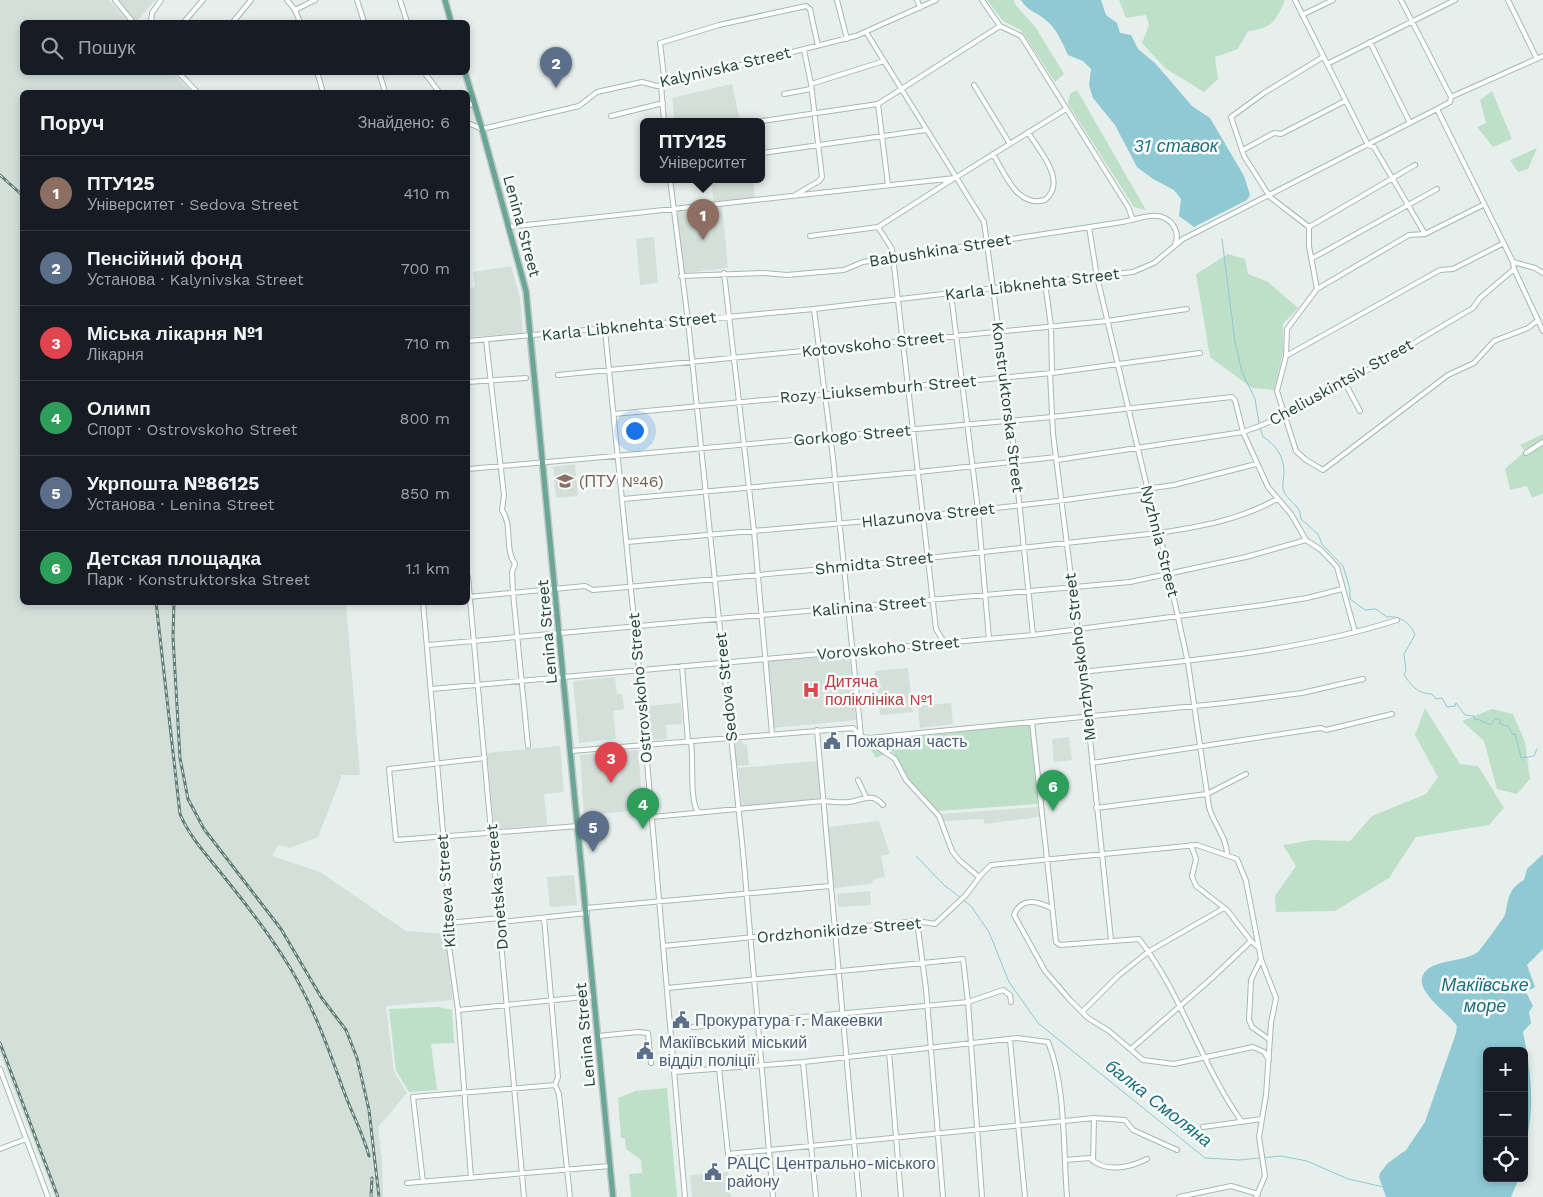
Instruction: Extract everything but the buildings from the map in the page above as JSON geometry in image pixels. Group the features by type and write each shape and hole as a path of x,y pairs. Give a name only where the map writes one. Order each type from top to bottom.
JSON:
{"main road":[{"path":"445,0 450,20"},
{"name":"Lenina Street","path":"465,75 467,90"},
{"name":"Lenina Street","path":"470,104 482,129 526,291 532,336 613,1197"}],"street":[{"path":"115,0 131,20"},
{"path":"151,20 152,13 161,0"},
{"path":"186,20 203,0"},
{"path":"235,20 251,0"},
{"path":"287,0 295,10 299,20"},
{"path":"295,10 315,0"},
{"path":"357,0 363,20"},
{"path":"400,0 406,20"},
{"path":"837,0 847,39"},
{"path":"917,0 920,8"},
{"name":"Kalynivska Street","path":"482,129 580,106 597,92 642,82 663,84 847,39 936,0"},
{"path":"982,0 1000,26 1021,36 1128,206 1133,220"},
{"path":"1295,0 1344,101 1368,145 1374,146 1426,234"},
{"path":"1302,15 1333,0"},
{"path":"1401,0 1451,97"},
{"path":"1327,64 1455,0"},
{"path":"1508,0 1537,59"},
{"path":"664,118 660,43 719,25 806,6 810,9 818,46"},
{"path":"765,120 878,104 1000,26"},
{"name":"Konstruktorska Street","path":"866,32 984,222 1006,377 1026,548 1033,635"},
{"path":"1370,42 1410,123"},
{"path":"794,196 820,181 822,177 811,87 804,50"},
{"name":"Karla Libknehta Street","path":"470,341 605,330 729,316 814,310 1097,277 1142,269 1154,263 1183,239 1270,197 1437,110 1450,102 1451,97 1543,56"},
{"path":"1316,289 1311,259 1309,227 1270,197 1244,156 1242,150 1244,150 1231,117 1264,93 1323,57"},
{"path":"784,94 811,87 884,61"},
{"path":"181,75 196,90"},
{"path":"318,75 322,90"},
{"path":"380,75 384,90"},
{"path":"426,75 438,90"},
{"path":"974,85 1010,144"},
{"path":"1244,150 1274,133 1280,134 1344,101"},
{"path":"611,116 663,103"},
{"path":"878,104 888,185"},
{"path":"810,236 878,227 1066,109"},
{"path":"1437,110 1502,244 1513,262 1514,269 1543,331"},
{"path":"470,124 482,129"},
{"path":"765,153 926,130"},
{"path":"993,154 1020,197 1032,202 1045,200 1054,190 1054,176 1028,132"},
{"path":"1309,227 1415,165"},
{"path":"508,227 955,178"},
{"name":"Sedova Street","path":"670,183 693,362 738,810 768,1149 774,1197"},
{"path":"1311,259 1437,189"},
{"path":"1483,205 1426,234 1409,235 1316,289 1286,329 1286,356 1278,391 1284,416 1296,450 1306,460 1323,470 1448,375 1474,363 1494,341 1528,328 1538,320"},
{"name":"Babushkina Street","path":"682,276 764,272 787,275 844,270 863,262 893,256 1089,227 1152,215 1164,216 1176,230 1177,239 1174,246"},
{"path":"878,227 892,250 900,300 936,629 932,644"},
{"name":"Nyzhnia Street","path":"1089,227 1097,277 1107,321 1179,618 1188,662 1212,820 1225,839 1227,853"},
{"path":"1286,356 1440,270 1453,269 1502,244"},
{"path":"1513,262 1535,268 1543,273"},
{"name":"Cheliuskintsiv Street","path":"622,499 1057,459 1243,432 1284,416 1473,308 1480,298 1514,269"},
{"path":"724,273 750,488 772,734"},
{"name":"Menzhynskoho Street","path":"1045,283 1051,326 1052,417 1071,588 1083,672 1111,940"},
{"path":"951,294 978,510 989,639"},
{"name":"Kotovskoho Street","path":"558,375 1107,321 1187,309"},
{"path":"814,310 840,523 863,737"},
{"name":"Ostrovskoho Street","path":"605,330 619,456 646,745 685,1197"},
{"path":"486,340 499,466 504,495 502,510 506,516 510,557 515,564 512,572 513,593 528,746"},
{"name":"Rozy Liuksemburh Street","path":"614,414 1051,373 1200,353"},
{"path":"470,382 526,378"},
{"path":"1344,383 1360,411"},
{"name":"Gorkogo Street","path":"470,469 1011,421 1232,397 1235,400 1243,432"},
{"path":"1243,432 1256,464 1277,499 1291,514 1306,540 1321,550 1337,567 1355,632"},
{"path":"1526,453 1543,442"},
{"name":"Hlazunova Street","path":"627,542 924,516 1020,504 1062,501 1148,489 1256,464"},
{"name":"Shmidta Street","path":"470,597 585,586 593,590 845,567 1184,530 1243,515 1277,499"},
{"name":"Kalinina Street","path":"428,645 1130,582 1246,557 1306,540"},
{"name":"Vorovskoho Street","path":"431,689 1033,635 1179,618 1307,598 1342,589"},
{"name":"Kiltseva Street","path":"423,605 438,762 449,946 458,1010 459,1041 472,1178"},
{"name":"Donetska Street","path":"470,605 486,758 524,1197"},
{"path":"1083,672 1188,662 1288,648 1397,620"},
{"path":"936,629 942,639 947,642"},
{"path":"682,666 689,742 694,758 691,768 694,802 698,812 703,813"},
{"path":"863,737 1195,706 1302,693 1363,679"},
{"path":"1092,763 1321,728 1326,730 1392,714"},
{"path":"1032,722 1051,908 1057,944 1139,939 1149,952 1179,1006 1223,1096 1242,1122"},
{"path":"571,750 853,728 895,759 906,780 939,816 952,851 959,860 979,877"},
{"path":"817,730 859,1197"},
{"path":"486,758 388,769 396,840 578,826"},
{"path":"1096,808 1207,794 1246,774"},
{"path":"858,780 866,797"},
{"path":"652,817 823,801 850,802 866,797 878,799 884,805"},
{"name":"Ordzhonikidze Street","path":"663,946 917,921 935,924 966,895 979,877 991,865 1197,844 1227,853"},
{"path":"1190,845 1196,859 1192,876 1196,886 1224,908 1250,941 1259,948"},
{"path":"1179,1197 1230,1186 1257,1196 1265,1176 1264,1161 1258,1142 1276,998 1261,959 1246,881 1238,859 1227,853"},
{"path":"448,922 544,918 660,902 830,886"},
{"path":"1051,908 1038,902 1029,901 1017,908 1014,915 1045,971 1082,1012 1143,1060 1174,1064 1253,1047 1264,1052 1269,1060"},
{"path":"1082,1012 1118,976 1149,952 1224,908"},
{"path":"544,918 558,1077 555,1085 559,1094 570,1197"},
{"path":"917,921 923,963 943,1197"},
{"path":"1130,1049 1212,978 1250,941"},
{"path":"667,988 962,959 968,1002 982,1197"},
{"path":"1261,959 1251,980 1249,1020 1252,1027 1270,1040"},
{"path":"693,1027 968,1002 1003,990 1010,995 1011,1002"},
{"path":"458,1010 594,996"},
{"path":"598,1036 638,1032 648,1033 651,1063"},
{"path":"675,1072 803,1062 1027,1038 1037,1042 1048,1042 1055,1060 1060,1083 1061,1120 1068,1197"},
{"path":"1010,1040 1025,1197"},
{"path":"889,1052 900,1197"},
{"path":"803,1062 816,1197"},
{"path":"719,1068 726,1151 728,1154 1094,1118 1125,1120 1133,1130 1177,1150"},
{"path":"0,1070 48,1197"},
{"path":"423,1182 413,1097 555,1085"},
{"path":"1093,1162 1094,1118"},
{"path":"1203,1127 1262,1119"},
{"path":"0,1149 26,1139"},
{"path":"1065,1160 1090,1158 1093,1162 1122,1168 1132,1166 1147,1159"},
{"path":"407,1183 522,1175 610,1166"}],"shaded area":[{"path":"0,0 109,0 126,20 20,20 20,75 175,75 190,90 20,90 20,605 346,605 360,775 342,775 318,837 290,848 278,845 272,856 320,872 406,931 445,934 453,1000 386,1006 394,1072 407,1093 378,1127 382,1161 383,1197 55,1197 0,1053"},
{"path":"119,0 155,0 138,20 134,20"},
{"path":"732,84 739,118 675,118 672,98"},
{"path":"706,183 754,183 755,200 714,204 712,187 706,187"},
{"path":"722,206 728,268 683,273 677,211"},
{"path":"654,237 658,283 640,285 636,239"},
{"path":"511,266 520,298 523,333 470,337 470,288 475,287 473,272"},
{"name":"(ПТУ №46)","path":"575,464 578,496 556,498 553,467"},
{"name":"Дитяча поліклініка №1","path":"849,653 856,720 773,728 767,661"},
{"path":"908,668 913,712 880,715 875,671"},
{"path":"615,677 617,694 622,694 624,709 613,711 616,739 579,743 573,681"},
{"path":"681,703 682,724 666,725 667,739 651,740 646,706"},
{"path":"951,703 953,724 920,728 918,706"},
{"path":"1069,737 1072,760 1054,762 1052,739"},
{"path":"742,740 743,745 747,744 749,765 736,766 734,741"},
{"path":"560,746 564,792 544,794 547,825 494,829 487,753"},
{"path":"638,750 643,810 584,815 580,755"},
{"path":"817,761 820,799 742,807 738,768"},
{"path":"1038,807 1039,817 985,824 983,819 943,821 941,814"},
{"path":"879,821 890,854 881,856 885,877 874,879 871,884 834,888 828,827"},
{"path":"574,875 577,905 550,907 547,877"},
{"path":"870,891 871,905 838,907 837,894"},
{"path":"728,1172 731,1197 692,1197 690,1175"}],"green space":[{"path":"987,0 1014,0 1015,4 1036,28 1064,74 1055,82 1021,30 1003,21"},
{"path":"1119,0 1285,1 1272,23 1256,30 1248,31 1238,49 1215,57 1218,79 1204,92 1165,68 1142,43 1149,25 1146,15 1126,18"},
{"path":"1077,90 1146,210 1134,207 1068,104 1070,94"},
{"path":"1492,91 1512,139 1493,147 1477,127 1486,123 1480,100"},
{"path":"1537,148 1528,169 1518,172 1510,160"},
{"path":"1228,254 1245,259 1248,274 1268,282 1298,308 1283,324 1283,353 1274,390 1252,388 1210,357 1196,274"},
{"path":"1543,434 1543,493 1532,498 1527,486 1510,490 1505,469 1525,451 1520,445"},
{"path":"1425,708 1460,764 1478,766 1504,808 1489,825 1416,837 1389,878 1335,911 1276,912 1275,896 1296,866 1283,845 1313,840 1350,841 1372,816 1426,794 1438,777 1415,735"},
{"path":"1492,709 1513,714 1525,742 1530,779 1517,794 1497,789 1484,741 1462,721"},
{"path":"1030,724 1038,804 938,811 913,786 892,751 876,758 871,750 865,750 863,743"},
{"path":"439,1007 452,1010 454,1043 431,1044 437,1090 409,1092 396,1071 389,1009"},
{"path":"667,1088 677,1197 631,1197 629,1174 642,1173 641,1160 626,1149 625,1138 621,1138 618,1098 635,1091"}],"water":[{"name":"31 ставок","path":"1021,0 1101,0 1106,15 1117,23 1120,33 1131,35 1138,49 1155,63 1192,106 1210,118 1244,176 1250,195 1247,200 1194,227 1179,216 1181,199 1174,190 1153,179 1137,167 1115,125 1093,98 1089,85 1091,69 1083,61 1068,55 1060,37 1051,25 1027,8"},
{"name":"Макіївське море","path":"1543,854 1543,949 1527,965 1535,987 1526,992 1533,1006 1529,1012 1531,1023 1523,1032 1526,1047 1483,1047 1483,1182 1517,1182 1511,1197 1386,1197 1379,1177 1380,1173 1388,1163 1406,1150 1425,1122 1456,1033 1457,1026 1425,991 1422,978 1430,967 1471,956 1478,952 1505,915 1512,891 1514,887 1524,880 1527,869"},
{"name":"Макіївське море","path":"1528,1061 1531,1090 1528,1134"}],"waterway":[{"path":"1222,239 1235,342 1242,372 1255,399 1259,423"},
{"path":"1260,427 1263,437 1275,447 1283,461 1283,487 1287,497 1299,510 1301,519 1318,534 1322,544 1343,566 1350,589 1350,599 1365,610 1376,609 1387,617 1401,619 1413,631 1415,635 1404,654 1406,671 1404,674 1409,682 1419,691 1432,694 1436,699 1442,698 1447,707 1455,706 1456,703 1465,715 1474,716 1475,720 1477,719 1491,725 1495,719 1500,719 1500,724 1508,726 1513,735 1515,734 1521,758 1534,756 1537,749"},
{"name":"балка Смоляна","path":"916,856 944,885 971,906 989,932 1009,982 1038,1023 1205,1158 1239,1160 1281,1156 1307,1161 1348,1179 1384,1187"}],"railway":[{"path":"0,175 20,193"},
{"path":"156,605 180,814 198,845 245,903 282,955 301,986 324,1037 369,1156"},
{"path":"174,605 173,637 180,758 188,799 204,829 281,929 321,997 346,1030 357,1058 369,1110 379,1197"},
{"path":"0,1043 58,1197"},
{"path":"371,1197 372,1178"}],"place":[{"name":"Пенсійний фонд","path":"556,88"},
{"name":"ПТУ125","path":"703,240"},
{"name":"(ПТУ №46)","path":"565,481"},
{"name":"Дитяча поліклініка №1","path":"811,690"},
{"name":"Пожарная часть","path":"832,741"},
{"name":"Міська лікарня №1","path":"611,783"},
{"name":"Детская площадка","path":"1053,811"},
{"name":"Олимп","path":"643,829"},
{"name":"Укрпошта №86125","path":"593,852"},
{"name":"Прокуратура г. Макеевки","path":"681,1020"},
{"name":"Макіївський міський відділ поліції","path":"645,1051"},
{"name":"РАЦС Центрально-міського району","path":"713,1172"}]}
